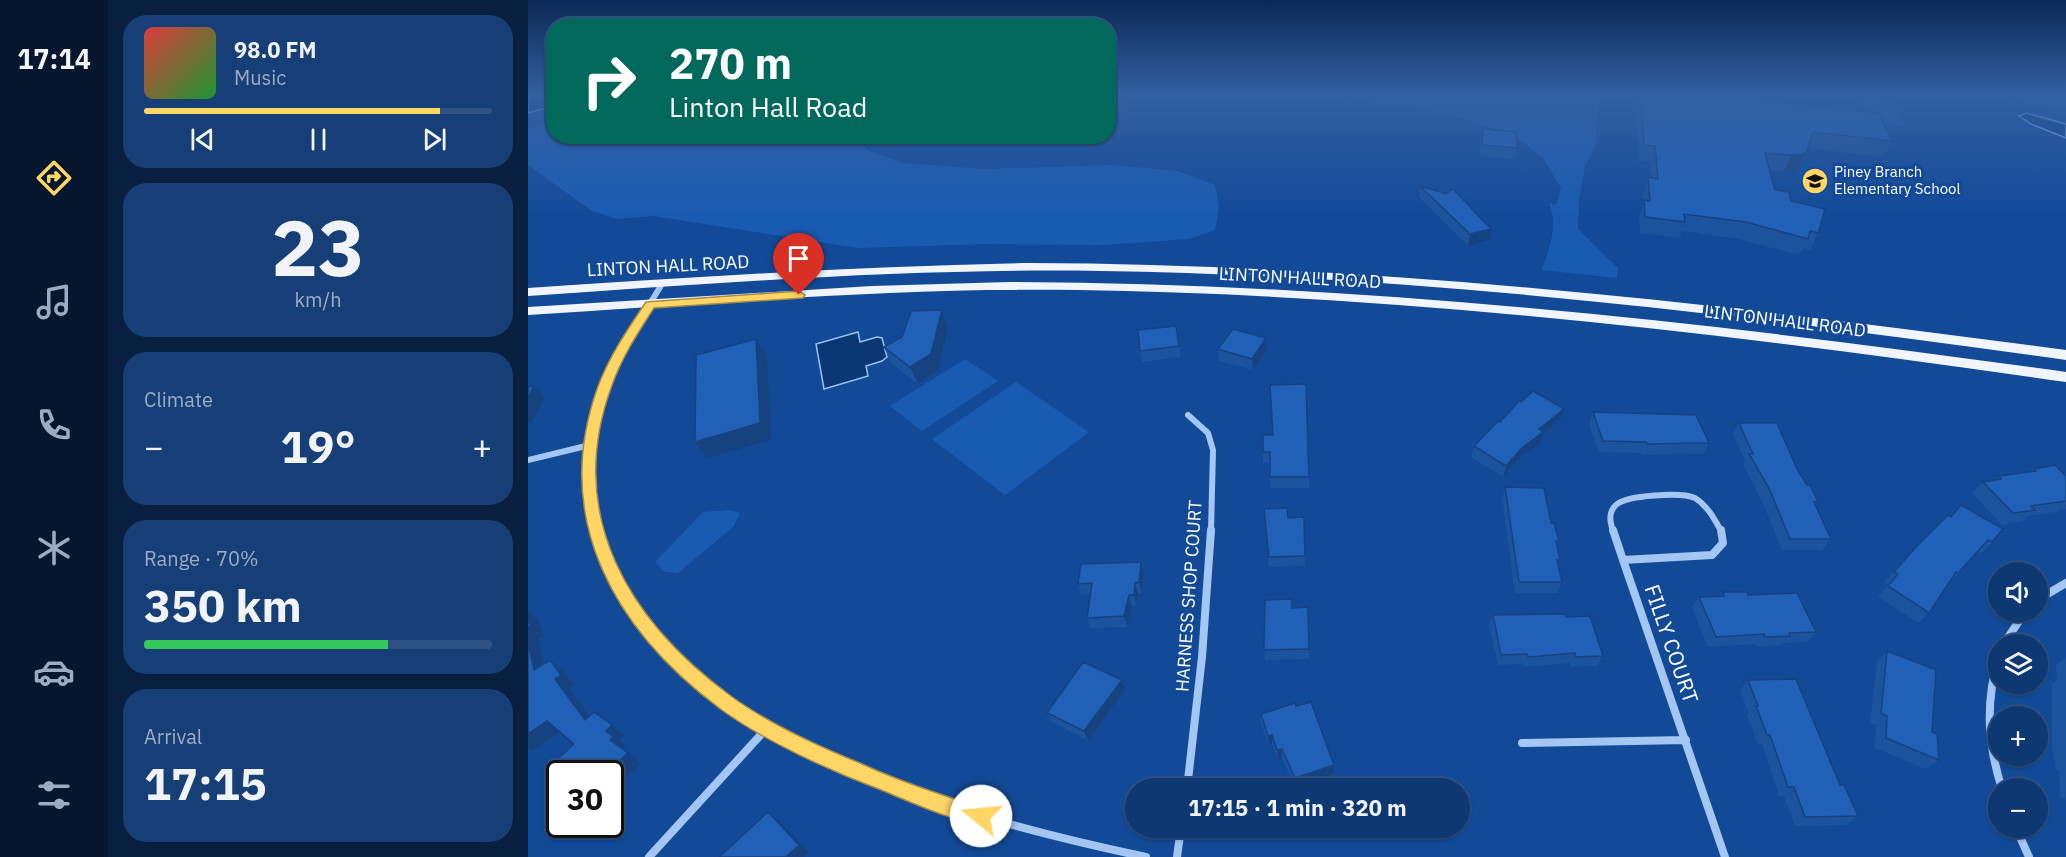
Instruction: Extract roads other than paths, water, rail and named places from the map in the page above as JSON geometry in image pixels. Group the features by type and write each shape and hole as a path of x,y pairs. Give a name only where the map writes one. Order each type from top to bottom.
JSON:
{"main road":[{"name":"LINTON HALL ROAD","path":"528,292 995,267 1102,267 1236,272 1610,298 1858,326 2066,355"},
{"name":"LINTON HALL ROAD","path":"528,311 870,291 997,287 1076,286 1236,292 1605,318 1824,344 2066,377"}],"street":[{"path":"663,284 620,353 604,389 590,445 588,474 592,513 602,552 621,591 647,630 683,668 727,703 767,728 854,771 942,805 1059,839 1146,857"},
{"name":"HARNESS SHOP COURT","path":"1188,415 1206,429 1212,443 1213,482 1206,614 1197,713 1188,778"},
{"path":"528,460 590,445"},
{"name":"FILLY COURT","path":"1623,560 1712,555 1721,549 1724,541 1721,531 1704,504 1686,495 1627,498 1616,503 1610,511 1610,522 1623,560 1686,740 1725,857"},
{"path":"2048,594 2066,583"},
{"path":"1989,694 1988,717 1993,757 1999,778"},
{"path":"649,857 767,728"},
{"path":"1522,743 1686,740"},
{"path":"1177,857 1180,838"},
{"path":"2020,838 2029,857"}],"place":[{"name":"Piney Branch Elementary School","path":"1815,181"}]}
